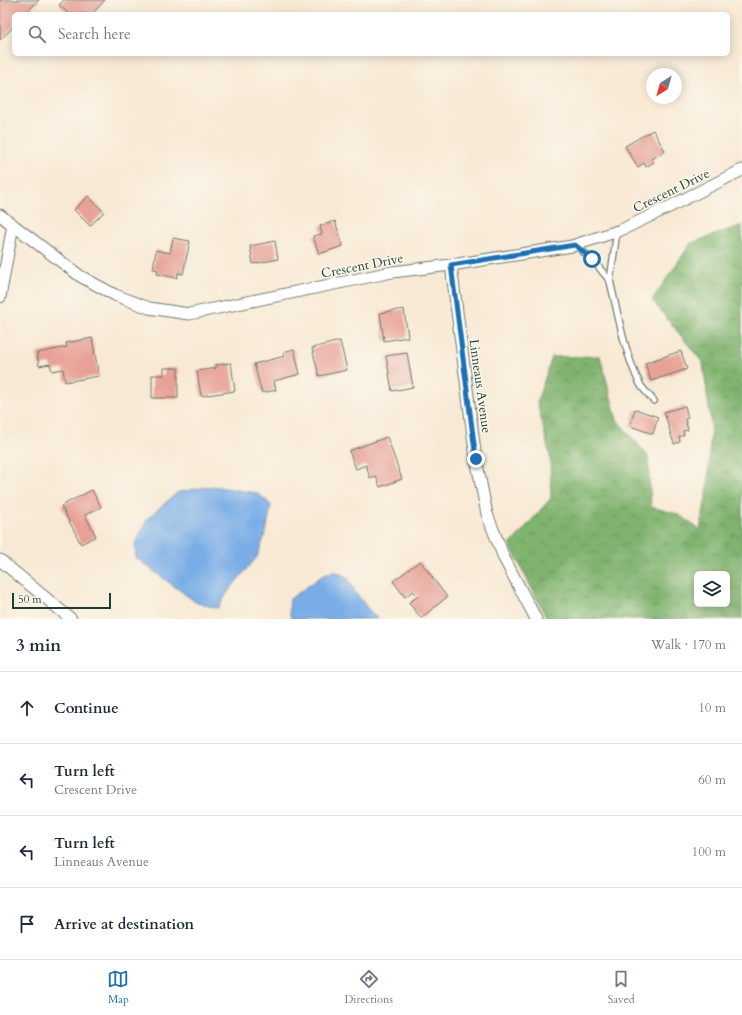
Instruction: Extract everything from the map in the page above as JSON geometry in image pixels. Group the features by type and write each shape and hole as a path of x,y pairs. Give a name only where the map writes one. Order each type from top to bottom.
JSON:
{"street":[{"name":"Crescent Drive","path":"0,215 80,276 115,295 149,308 189,314 392,272 451,265 575,245 617,231 669,207 742,170"},
{"path":"0,297 13,225"},
{"name":"Linneaus Avenue","path":"451,265 476,459 488,514 504,558 536,619"},
{"path":"0,560 71,619"}],"lane":[{"path":"617,231 610,281 635,374 643,388 654,401"},
{"path":"575,245 592,259 610,281"}],"green space":[{"path":"742,225 742,619 547,619 510,545 551,498 550,456 537,402 552,357 600,356 617,420 648,456 651,507 678,514 700,530 708,487 711,423 703,363 652,300 691,243"}],"water":[{"path":"212,486 257,493 271,505 266,532 257,557 230,589 218,608 197,603 136,558 135,544 148,518 178,492"},
{"path":"334,571 347,577 355,592 378,619 291,619 289,609 290,599 322,576"}],"building":[{"path":"0,0 39,0 27,12 12,12 12,28 0,40"},
{"path":"64,0 105,0 94,12 67,12 59,5"},
{"path":"653,130 665,151 651,159 654,162 646,167 644,163 638,167 625,146"},
{"path":"88,196 104,212 90,226 74,210"},
{"path":"335,221 343,246 319,254 313,236 322,234 320,226"},
{"path":"173,238 190,241 183,274 178,273 177,278 157,274 158,270 153,269 156,250 170,253"},
{"path":"275,241 278,259 253,264 250,246"},
{"path":"404,309 408,337 384,341 380,313"},
{"path":"92,338 99,376 65,382 63,369 52,371 50,364 39,366 37,353 67,347 66,343"},
{"path":"340,341 347,370 319,376 312,348"},
{"path":"294,349 300,374 274,381 276,390 262,393 254,364 285,356 283,352"},
{"path":"681,351 687,369 651,381 645,363"},
{"path":"407,353 413,387 392,391 386,356"},
{"path":"231,363 235,391 201,396 197,371 216,368 216,365"},
{"path":"164,368 178,368 178,398 152,398 152,375 164,375"},
{"path":"685,406 688,418 685,419 688,430 683,431 684,435 679,437 680,442 674,444 664,412"},
{"path":"635,409 658,417 653,434 630,426"},
{"path":"387,437 402,479 380,487 376,476 370,478 366,465 356,469 349,451"},
{"path":"92,490 101,507 85,515 96,536 81,544 61,506"},
{"path":"420,561 447,597 421,618 409,603 418,596 413,591 405,597 393,581"}],"route":[{"path":"476,459 451,265 575,245 592,259"}]}
